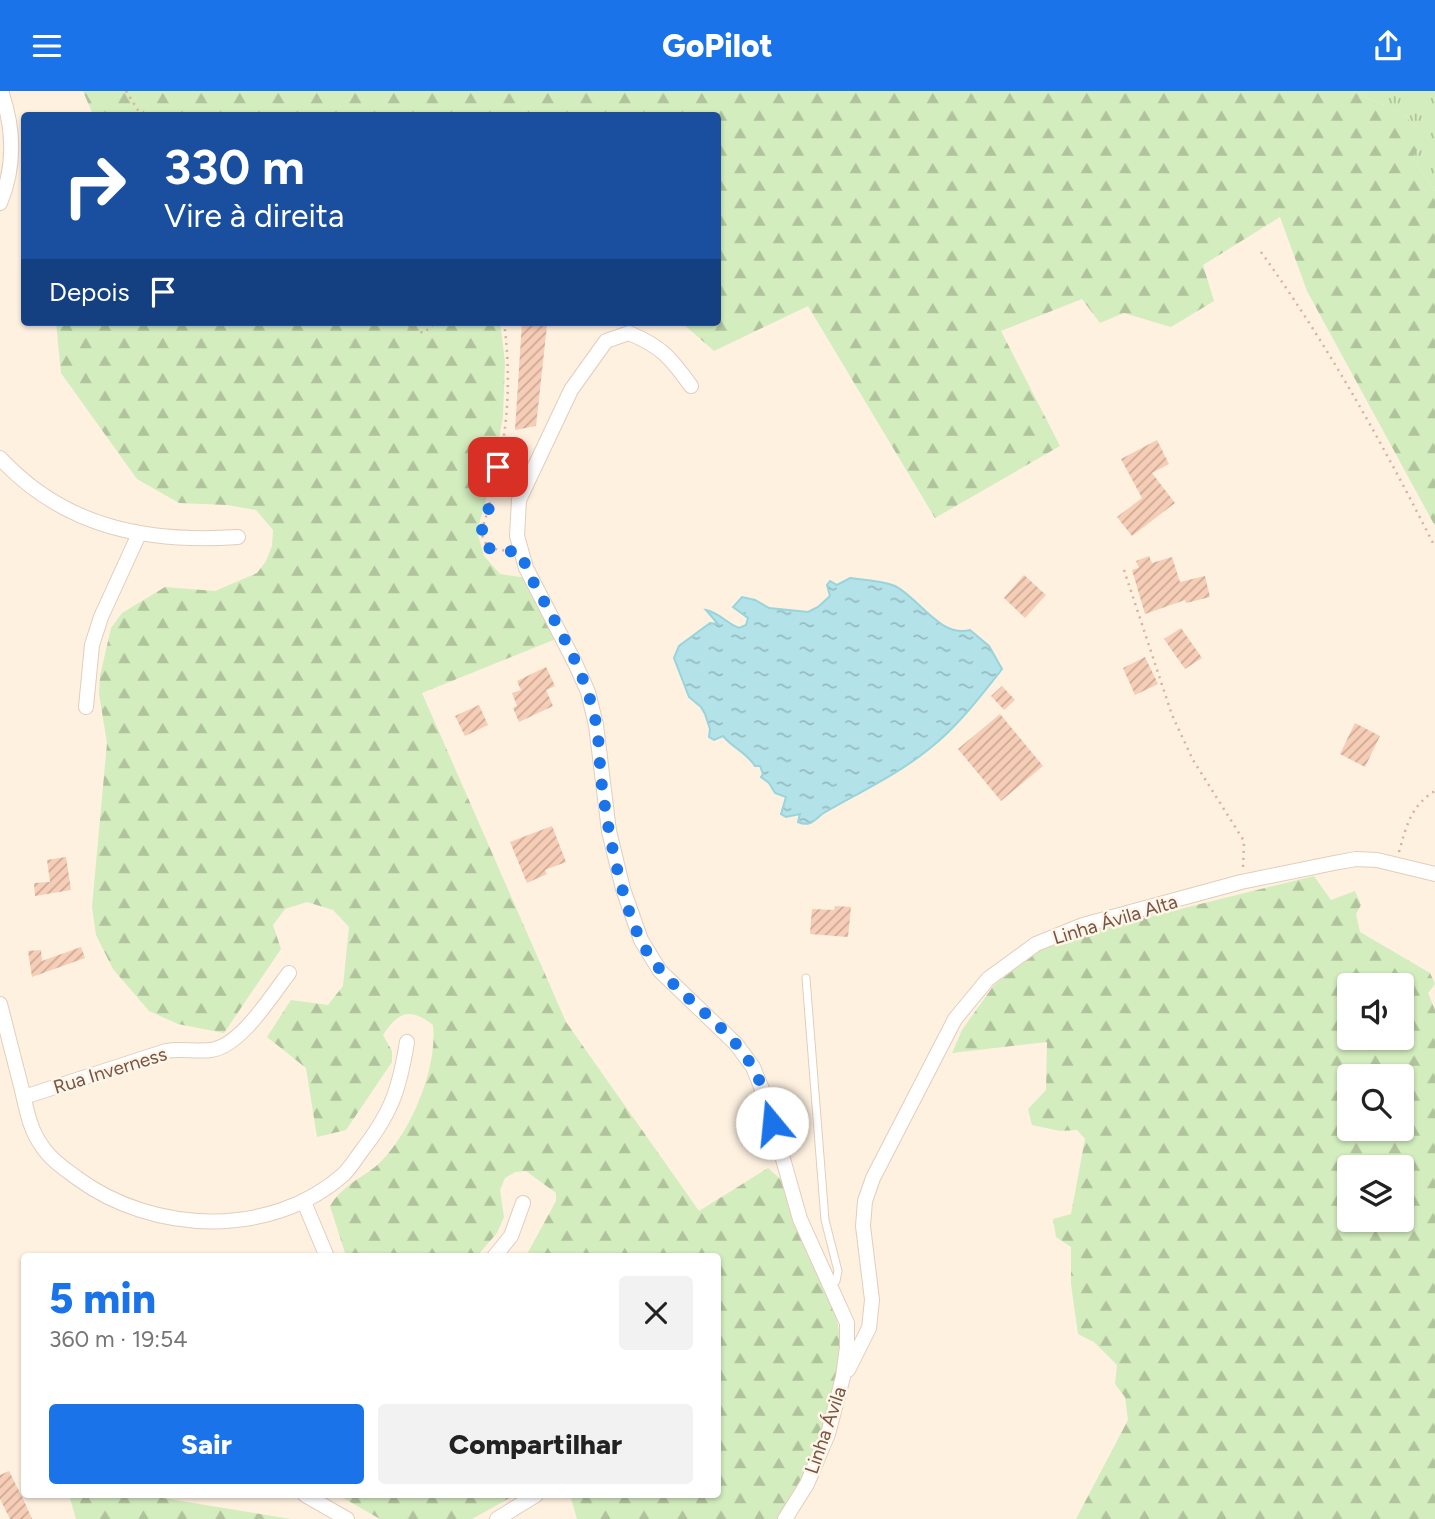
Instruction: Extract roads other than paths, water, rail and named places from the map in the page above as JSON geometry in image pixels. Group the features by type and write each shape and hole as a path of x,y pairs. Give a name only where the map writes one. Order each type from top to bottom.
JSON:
{"street":[{"path":"0,203 8,183 12,149 1,91"},
{"path":"691,386 669,356 651,342 629,333 606,341 571,390 519,500 517,536 526,568 588,692 596,725 609,831 623,890 641,940 660,971 736,1044 753,1067 766,1099 800,1219 846,1323 847,1347 843,1377"},
{"path":"0,458 38,492 97,523 139,534 203,539 238,537"},
{"path":"86,707 92,645 101,617 139,534"},
{"name":"Linha Ávila Alta","path":"843,1377 869,1328 872,1300 863,1226 865,1202 873,1178 955,1019 988,979 1036,944 1083,925 1241,883 1356,859 1396,863 1435,874"},
{"name":"Rua Inverness","path":"23,1097 166,1051 213,1050 229,1044 289,973"},
{"path":"0,1004 32,1128 42,1147 94,1191 128,1207 171,1219 224,1220 262,1216 304,1202 345,1173 381,1127 400,1084 407,1042"},
{"path":"304,1202 325,1253"},
{"path":"497,1253 511,1236 523,1203"},
{"name":"Linha Ávila","path":"785,1519 807,1484 828,1434 843,1377"},
{"path":"310,1498 347,1519"},
{"path":"497,1519 531,1498"}],"lane":[{"path":"806,978 825,1220 838,1271 836,1281 830,1284"}],"water":[{"path":"850,578 895,586 939,623 959,631 970,630 989,646 1002,669 959,721 929,749 891,775 811,823 805,824 798,822 800,814 786,817 781,814 786,797 775,793 761,777 763,774 760,766 755,766 723,736 714,740 709,737 710,729 705,714 689,697 674,658 679,646 710,623 718,624 706,610 739,628 746,625 748,618 733,607 742,597 755,600 769,608 808,612 830,596 827,585 830,581 837,585"}]}
